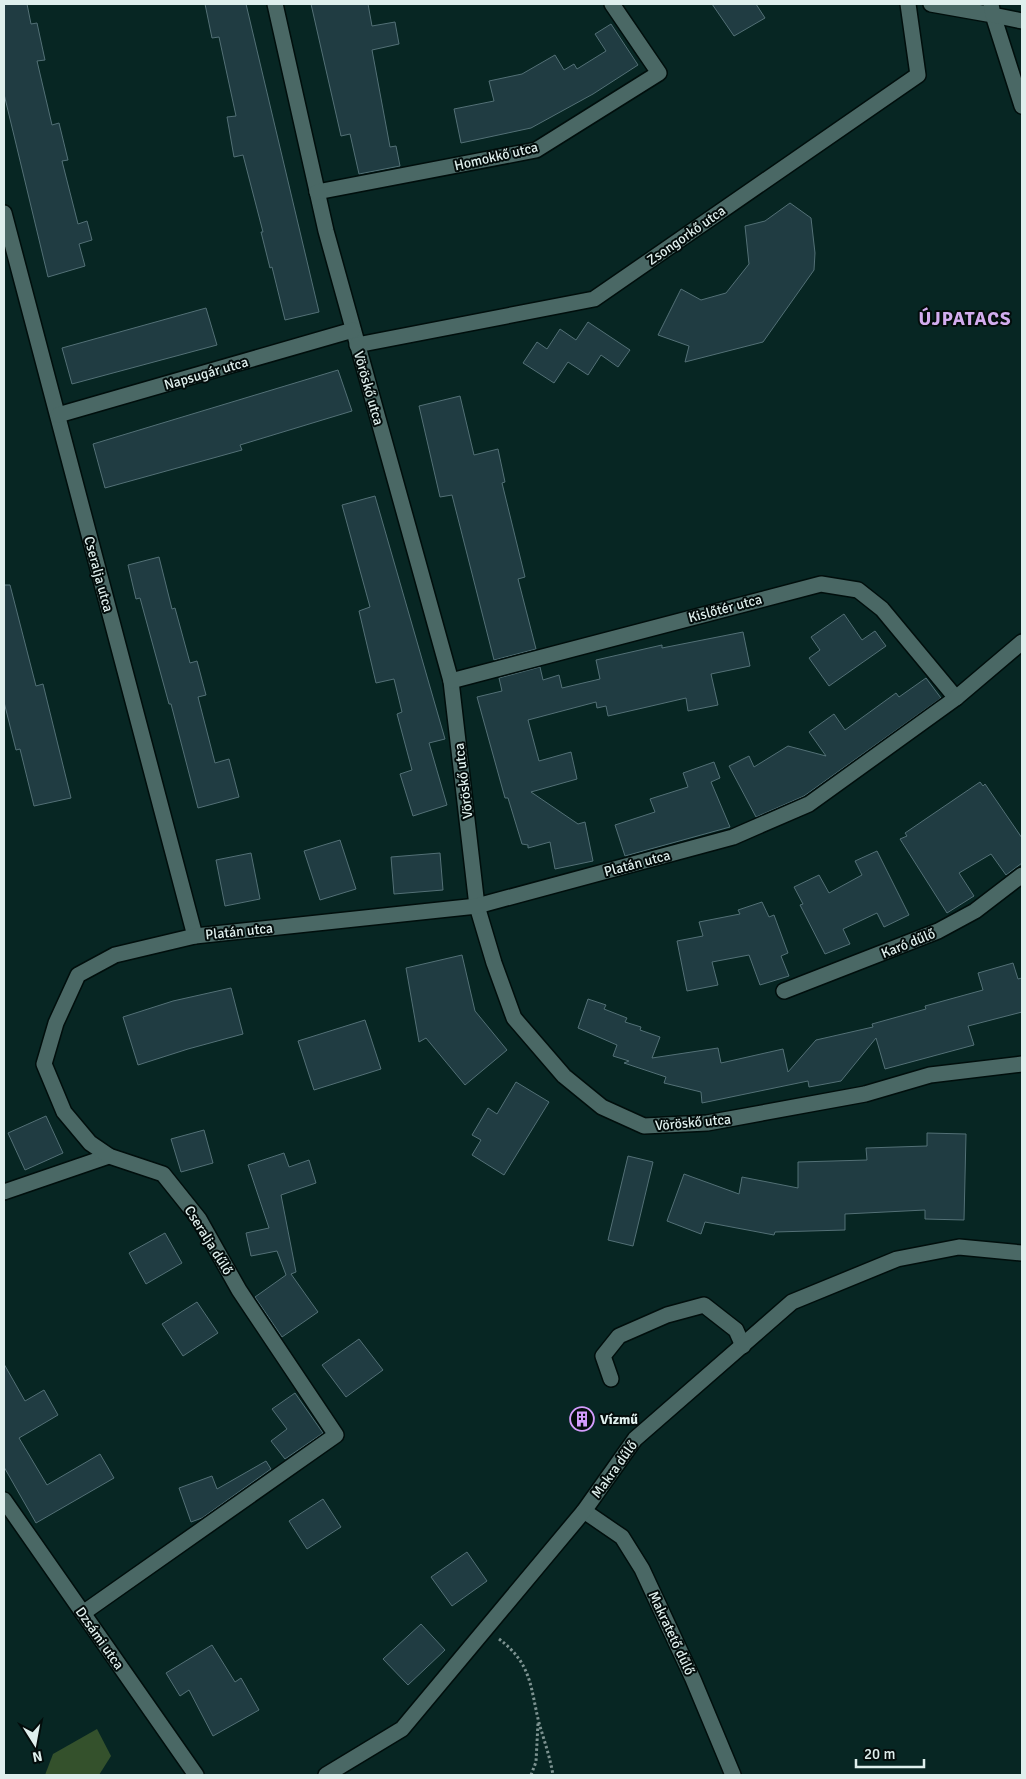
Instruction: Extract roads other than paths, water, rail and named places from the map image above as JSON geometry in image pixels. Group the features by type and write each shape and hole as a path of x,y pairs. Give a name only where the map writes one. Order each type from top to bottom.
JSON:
{"street":[{"name":"Vöröskő utca","path":"276,4 318,192 353,330 451,682 477,906 494,963 514,1018 564,1076 602,1107 644,1126 707,1123 865,1094 930,1075 1022,1064"},
{"name":"Homokkő utca","path":"318,192 536,150 659,73 612,4"},
{"name":"Zsongorkő utca","path":"357,345 594,299 918,75 908,4"},
{"path":"931,4 992,10 1022,21"},
{"path":"992,10 1022,106"},
{"name":"Cseralja utca","path":"4,213 195,936"},
{"name":"Napsugár utca","path":"58,416 353,330"},
{"name":"Kislőtér utca","path":"451,682 821,584 858,590 882,609 956,698"},
{"name":"Platán utca","path":"195,936 477,906 733,837 809,804 956,698 1021,646"},
{"name":"Karó dűlő","path":"784,991 938,931 975,911 1022,875"},
{"name":"Cseralja dűlő","path":"83,1613 336,1435 239,1290 199,1219 163,1174 109,1156 90,1143 64,1112 44,1064 56,1023 78,975 115,955 195,936"},
{"path":"4,1192 109,1156"},
{"name":"Makra dűlő","path":"326,1775 402,1729 479,1633 584,1510 635,1439 792,1302 898,1259 959,1247 1022,1253"},
{"path":"611,1379 604,1356 619,1336 667,1315 704,1305 736,1330 742,1346"},
{"name":"Dzsámi utca","path":"4,1500 196,1775"},
{"name":"Makratető dűlő","path":"584,1510 622,1537 642,1569 693,1679 733,1775"}],"place":[{"name":"Vízmű","path":"582,1419"}],"district":[{"name":"ÚJPATACS","path":"965,318"}]}
